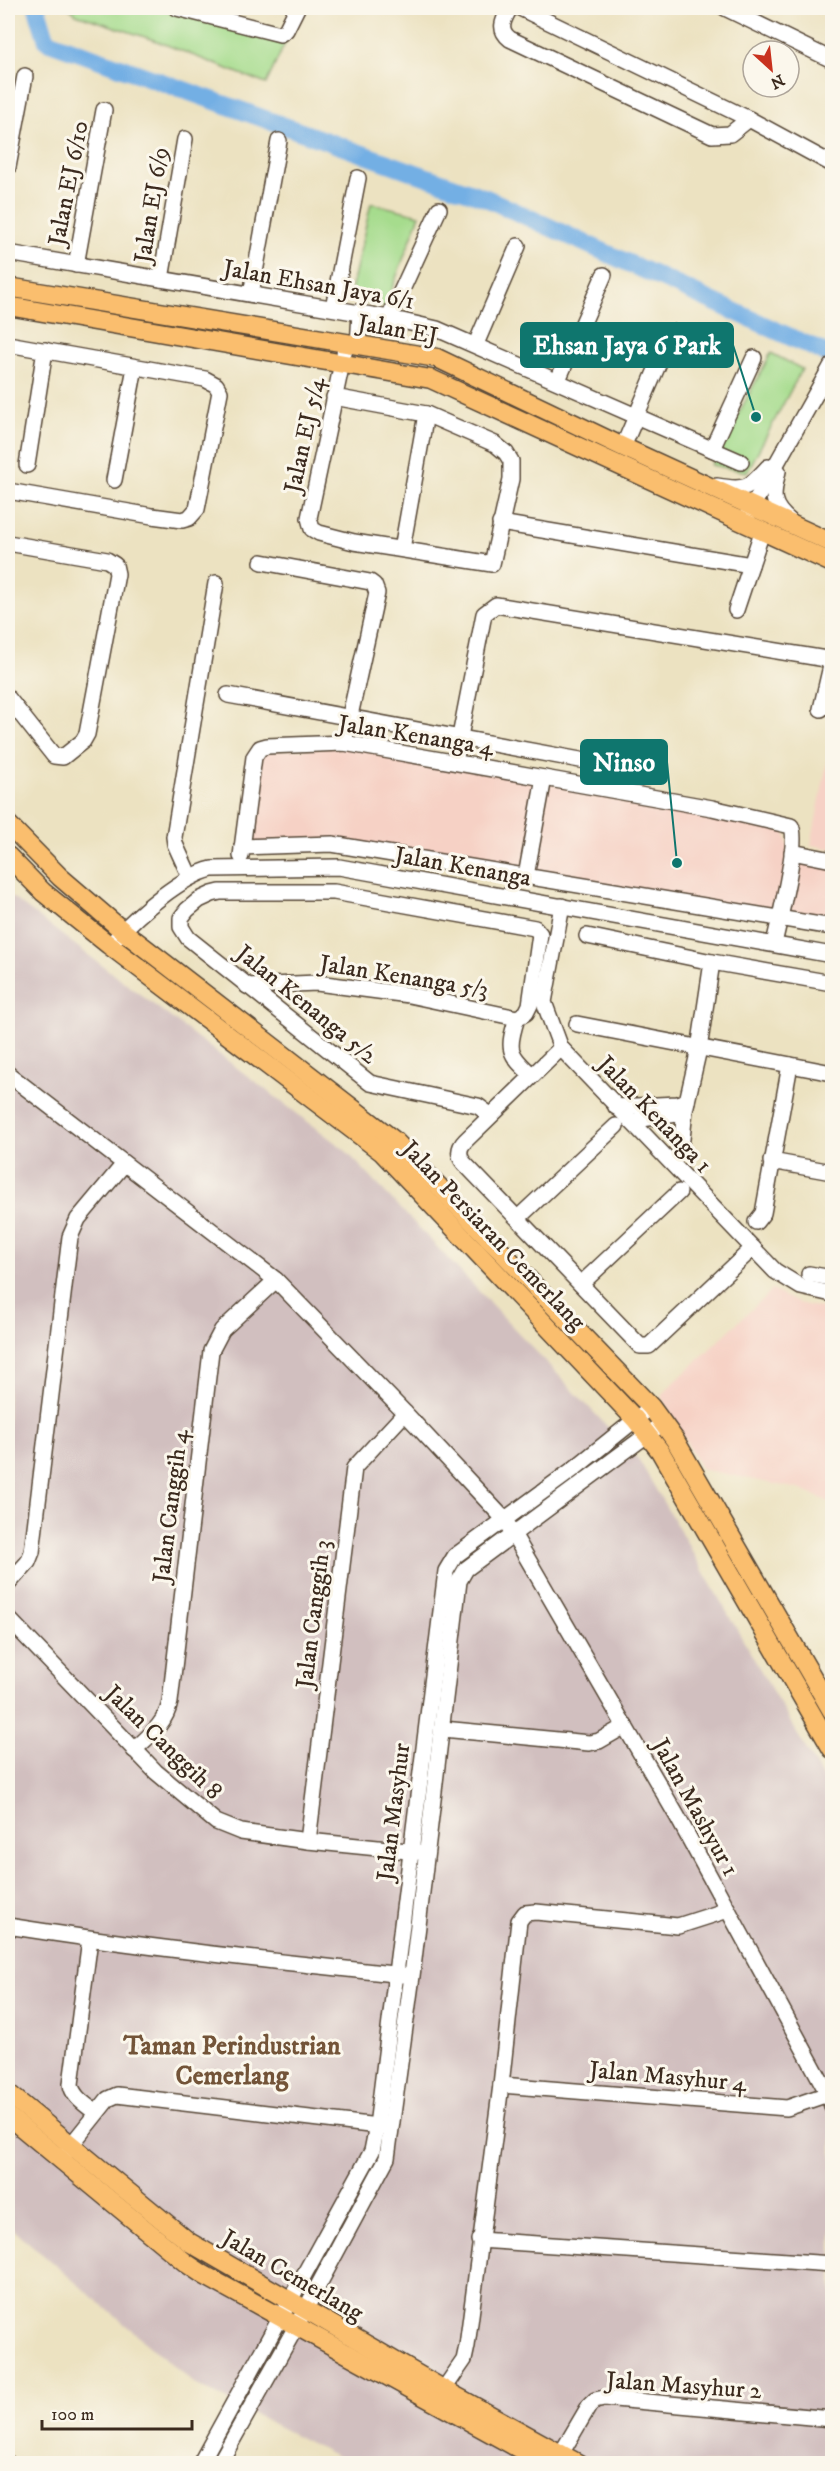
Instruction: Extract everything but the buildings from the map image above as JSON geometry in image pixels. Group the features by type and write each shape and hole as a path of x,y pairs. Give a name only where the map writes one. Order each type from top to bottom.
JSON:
{"main road":[{"name":"Jalan EJ","path":"8,287 437,358 622,447 708,484 832,543"},
{"name":"Jalan EJ","path":"8,306 431,379 832,562"},
{"name":"Jalan Persiaran Cemerlang","path":"8,824 60,878 123,931 395,1141 651,1407 675,1440 832,1711"},
{"name":"Jalan Persiaran Cemerlang","path":"8,856 43,892 109,945 382,1152 635,1419 660,1451 832,1749"},
{"name":"Jalan Cemerlang","path":"8,2093 65,2153 186,2263 204,2275 297,2325 439,2396 554,2460 579,2463"},
{"name":"Jalan Cemerlang","path":"8,2116 65,2153 189,2242 298,2304 439,2396"}],"street":[{"path":"177,8 277,34 286,30 297,8"},
{"path":"510,8 502,25 504,33 510,39 712,135 730,134 749,119"},
{"path":"520,8 749,119 832,164"},
{"path":"725,8 832,60"},
{"path":"8,167 25,76"},
{"name":"Jalan EJ 6/10","path":"76,265 104,110"},
{"name":"Jalan EJ 6/9","path":"161,279 185,139"},
{"path":"251,294 279,141"},
{"path":"333,308 358,178"},
{"path":"389,318 439,209"},
{"path":"476,344 518,246"},
{"name":"Jalan Ehsan Jaya 6/1","path":"8,253 333,308 437,329 476,344 741,462"},
{"path":"558,380 604,275"},
{"name":"Jalan EJ 5/4","path":"360,313 352,345 342,365 334,397 310,514 310,526 319,533 402,549"},
{"path":"622,447 672,332"},
{"path":"8,344 210,381 219,388 219,400 197,509 189,518 177,519 8,490"},
{"path":"27,465 45,350"},
{"path":"712,449 754,358"},
{"path":"743,522 832,365"},
{"path":"114,480 135,367"},
{"path":"334,397 426,414 495,444 506,453 512,471 492,564 402,549 426,414"},
{"path":"708,484 738,489 747,487 785,451"},
{"path":"785,451 774,490 774,501 780,512 801,528"},
{"path":"500,522 751,565"},
{"path":"736,610 762,532"},
{"path":"8,543 107,560 112,562 117,569 85,739 68,754 54,756 8,698"},
{"path":"262,562 370,582 376,588 377,593 344,742"},
{"path":"190,877 174,837 216,584"},
{"path":"455,762 484,614 492,607 501,604 826,659 831,666 821,709"},
{"path":"228,695 591,762"},
{"name":"Jalan Kenanga 4","path":"240,868 254,757 257,751 267,746 344,742 787,824 794,830 792,852 774,944"},
{"path":"516,898 523,876 544,778"},
{"path":"242,847 332,844 832,927"},
{"path":"792,852 832,860"},
{"name":"Jalan Kenanga","path":"109,945 190,877 212,869 339,867 832,955"},
{"name":"Jalan Kenanga 5/2","path":"490,1114 478,1106 370,1083 188,938 180,923 183,914 191,905 220,892 334,892 535,928 540,934 530,1005 526,1013 516,1018"},
{"name":"Jalan Kenanga 1","path":"562,906 544,1002 561,1048 616,1107 624,1124 787,1280 801,1287 832,1294"},
{"path":"587,936 712,962 832,983"},
{"path":"682,1139 712,962"},
{"name":"Jalan Kenanga 5/3","path":"247,986 317,983 409,995 516,1018"},
{"path":"516,1018 509,1046 515,1060 532,1075"},
{"path":"577,1024 832,1073"},
{"path":"561,1048 490,1114 462,1144 459,1152 464,1163 637,1344 645,1347 651,1344 753,1248"},
{"path":"756,1222 760,1221 763,1213 790,1065"},
{"name":"Jalan Mashyur 1","path":"8,1074 276,1280 405,1413 509,1527 626,1726 830,2100"},
{"path":"616,1107 686,1105"},
{"path":"518,1218 624,1124 649,1117 680,1114 686,1105"},
{"path":"771,1161 832,1172"},
{"path":"8,1584 31,1556 70,1237 78,1219 124,1164"},
{"path":"581,1284 679,1192"},
{"path":"808,1274 832,1278"},
{"name":"Jalan Canggih 4","path":"134,1750 156,1730 169,1706 211,1351 222,1330 276,1280"},
{"name":"Jalan Masyhur","path":"298,2304 385,2127 412,1976 459,1581 466,1569 509,1527 651,1407"},
{"name":"Jalan Canggih 3","path":"308,1841 354,1468 405,1413"},
{"name":"Jalan Masyhur","path":"385,2127 394,1974 446,1571 455,1556 509,1527 663,1424"},
{"name":"Jalan Canggih 8","path":"8,1618 156,1772 216,1822 241,1832 427,1852"},
{"path":"442,1729 589,1743 599,1741 626,1726"},
{"path":"439,2396 464,2360 467,2346 501,2085 519,1921 525,1913 536,1912 678,1926 728,1910"},
{"path":"8,1926 90,1939 310,1967 412,1976"},
{"path":"90,1939 71,2091 96,2114"},
{"name":"Jalan Masyhur 4","path":"501,2085 788,2108 830,2100"},
{"path":"65,2153 108,2099 117,2095 385,2127"},
{"path":"479,2240 832,2264"},
{"path":"200,2463 281,2316 298,2304"},
{"path":"219,2463 297,2325 298,2304"},
{"name":"Jalan Masyhur 2","path":"554,2460 589,2406 595,2400 604,2398 832,2419"}],"shaded area":[{"path":"832,737 832,849 811,845"},
{"path":"345,746 785,827 789,855 832,863 832,924 494,867 247,843 261,752"},
{"path":"8,894 345,1150 639,1460 832,1794 832,2463 350,2463 195,2384 8,2225"},
{"path":"772,1290 798,1303 832,1310 832,1503 799,1489 701,1469 661,1395"}],"green space":[{"path":"69,8 165,8 165,10 286,41 266,84 154,40 76,14"},
{"path":"371,203 420,215 385,307 349,299"},
{"path":"771,353 802,369 747,472 711,465"}],"waterway":[{"path":"37,8 47,41 486,198 832,356"}],"place":[{"name":"Ehsan Jaya 6 Park","path":"756,417"},
{"name":"Ninso","path":"677,863"}],"district":[{"name":"Taman Perindustrian Cemerlang","path":"232,2060"}]}
